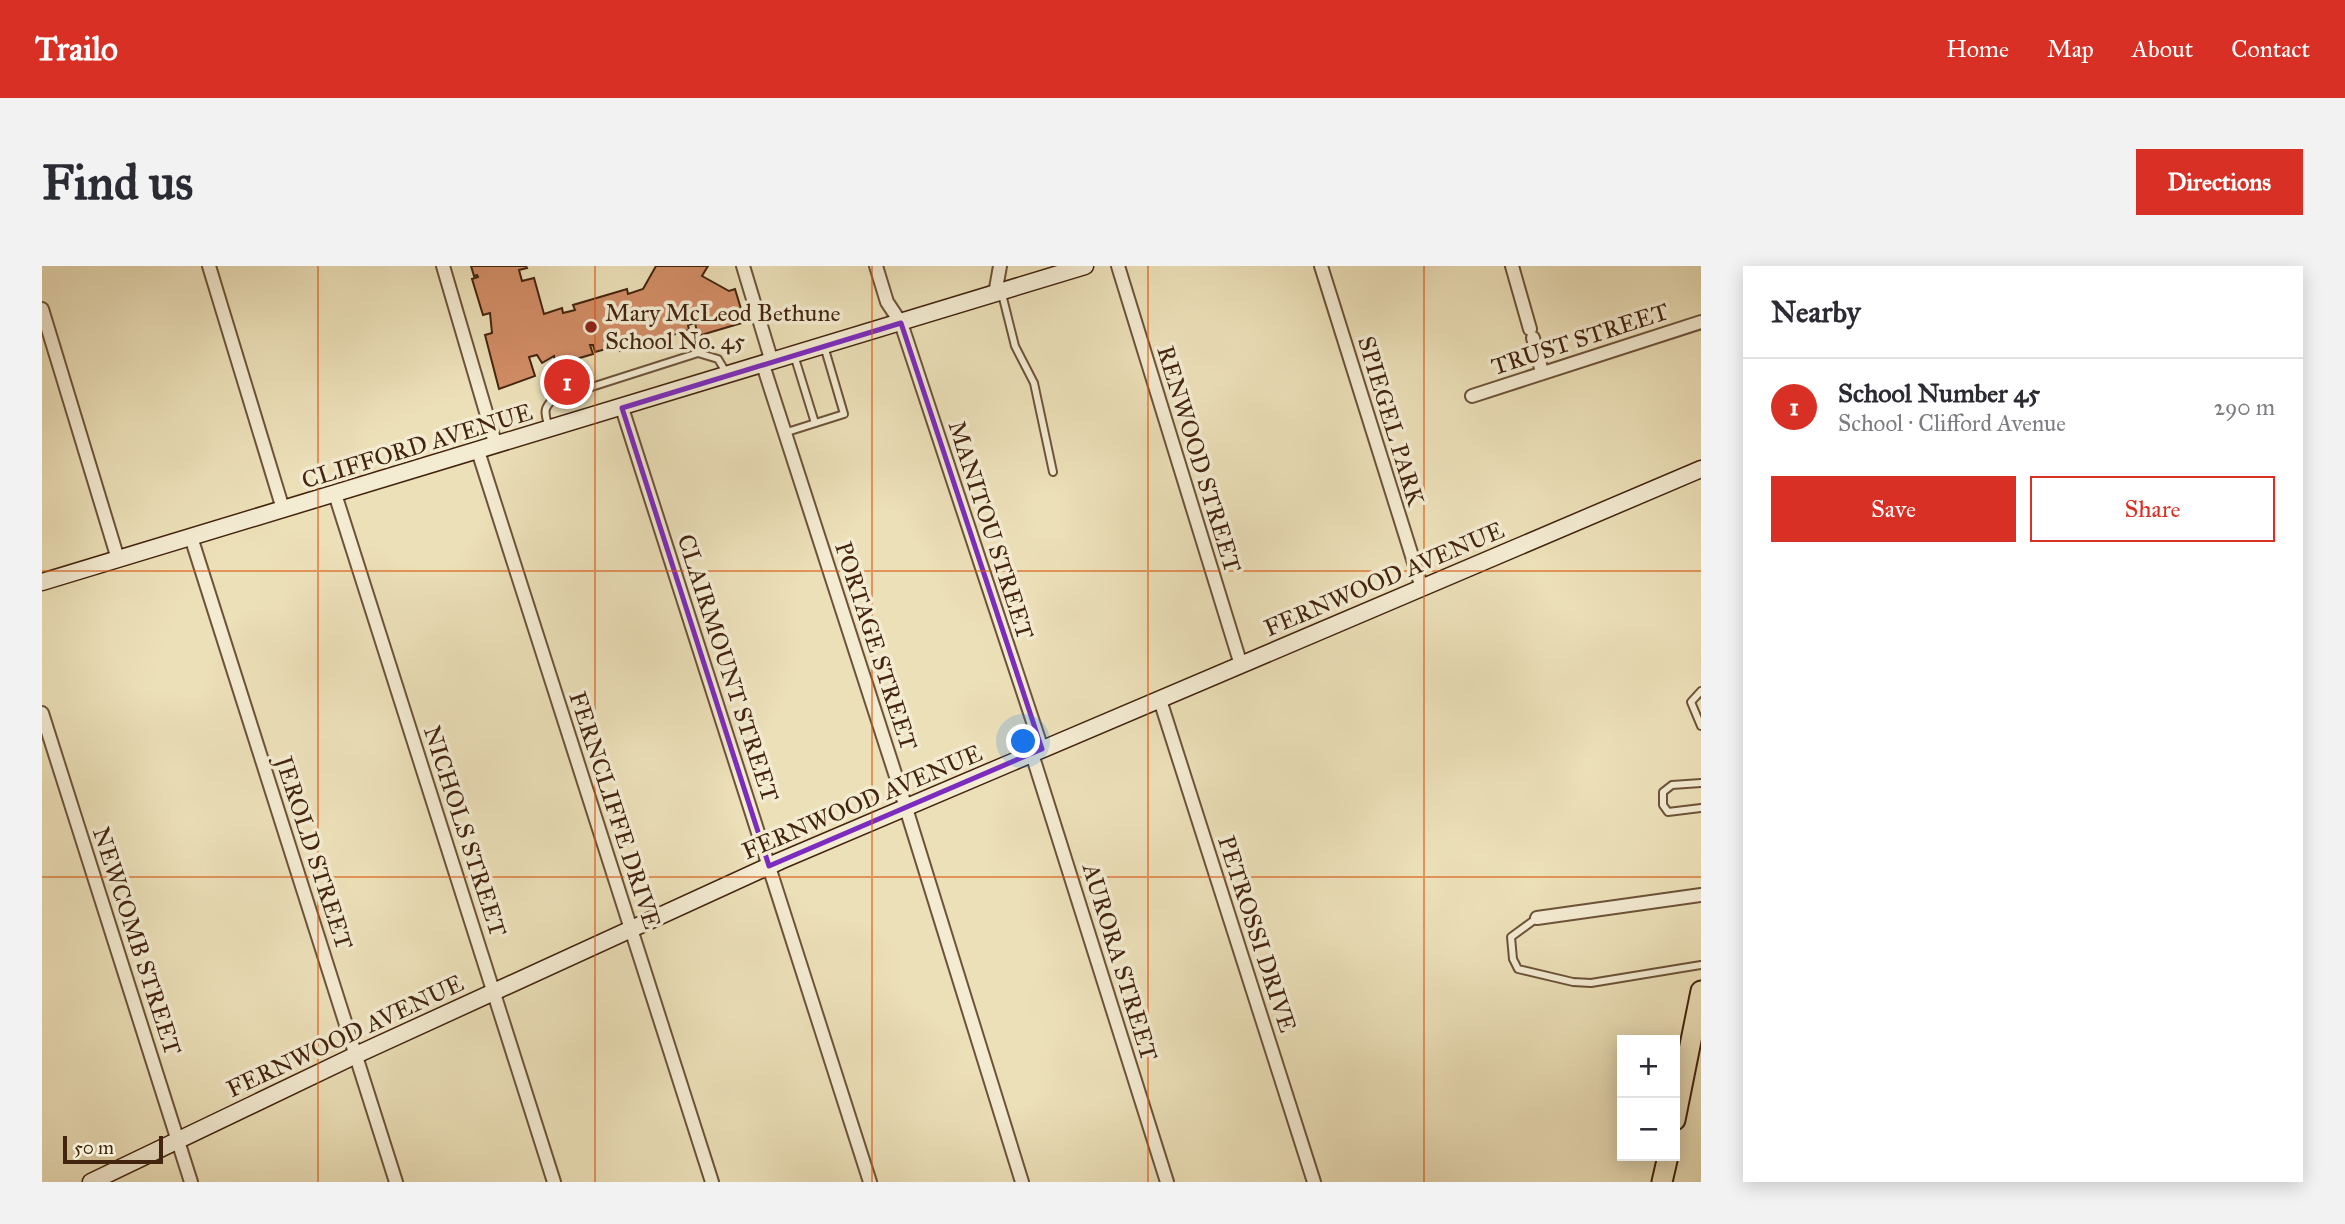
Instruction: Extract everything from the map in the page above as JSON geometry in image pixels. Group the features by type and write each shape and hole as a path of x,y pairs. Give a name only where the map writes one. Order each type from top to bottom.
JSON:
{"main road":[{"path":"1680,1103 1694,1057 1701,991"},
{"path":"1662,1182 1667,1161"}],"street":[{"path":"209,266 283,509"},
{"path":"443,266 496,446"},
{"name":"PORTAGE STREET","path":"743,266 784,433 1022,1182"},
{"name":"MANITOU STREET","path":"876,266 887,302 901,323 1037,752"},
{"path":"998,293 1000,266"},
{"name":"CLIFFORD AVENUE","path":"42,583 1085,266"},
{"name":"RENWOOD STREET","path":"1118,266 1241,665"},
{"name":"SPIEGEL PARK","path":"1321,266 1422,588"},
{"path":"1512,266 1542,372"},
{"path":"42,309 118,559"},
{"name":"TRUST STREET","path":"1472,396 1701,322"},
{"name":"CLAIRMOUNT STREET","path":"622,408 870,1182"},
{"name":"FERNCLIFFE DRIVE","path":"478,451 712,1182"},
{"name":"FERNWOOD AVENUE","path":"91,1182 356,1055 769,866 1701,469"},
{"name":"NICHOLS STREET","path":"335,494 554,1182"},
{"name":"JEROLD STREET","path":"191,537 396,1182"},
{"name":"PETROSSI DRIVE","path":"1160,699 1314,1182"},
{"name":"NEWCOMB STREET","path":"42,713 191,1182"},
{"name":"AURORA STREET","path":"1037,752 1167,1182"},
{"path":"1537,918 1701,895"}],"lane":[{"path":"998,293 1015,346 1034,383 1053,472"},
{"path":"784,433 844,414 824,346"},
{"path":"549,430 544,412 546,405 554,399 698,353 718,359 728,375"},
{"path":"794,355 815,423"},
{"path":"1701,691 1691,702 1701,726"},
{"path":"1701,783 1672,785 1663,792 1663,805 1668,812 1701,808"},
{"path":"1537,918 1510,937 1513,959 1518,969 1591,983 1701,965"}],"highlighted area":[{"path":"901,323 1042,749 769,866 622,408"}],"building":[{"name":"Mary McLeod Bethune School No. 45","path":"471,266 526,266 527,268 519,270 522,281 534,278 544,314 562,308 563,313 575,310 573,305 627,289 628,294 643,289 656,266 708,266 702,276 729,291 735,289 745,322 698,336 695,323 688,325 689,330 620,351 616,338 617,346 595,352 593,345 590,345 593,354 556,365 554,356 542,363 537,355 529,357 535,376 499,389 485,335 492,333 490,313 483,315 472,279 478,277 474,276"}],"place":[{"name":"Mary McLeod Bethune School No. 45","path":"591,327"},
{"name":"School Number 45","path":"567,382"}]}
